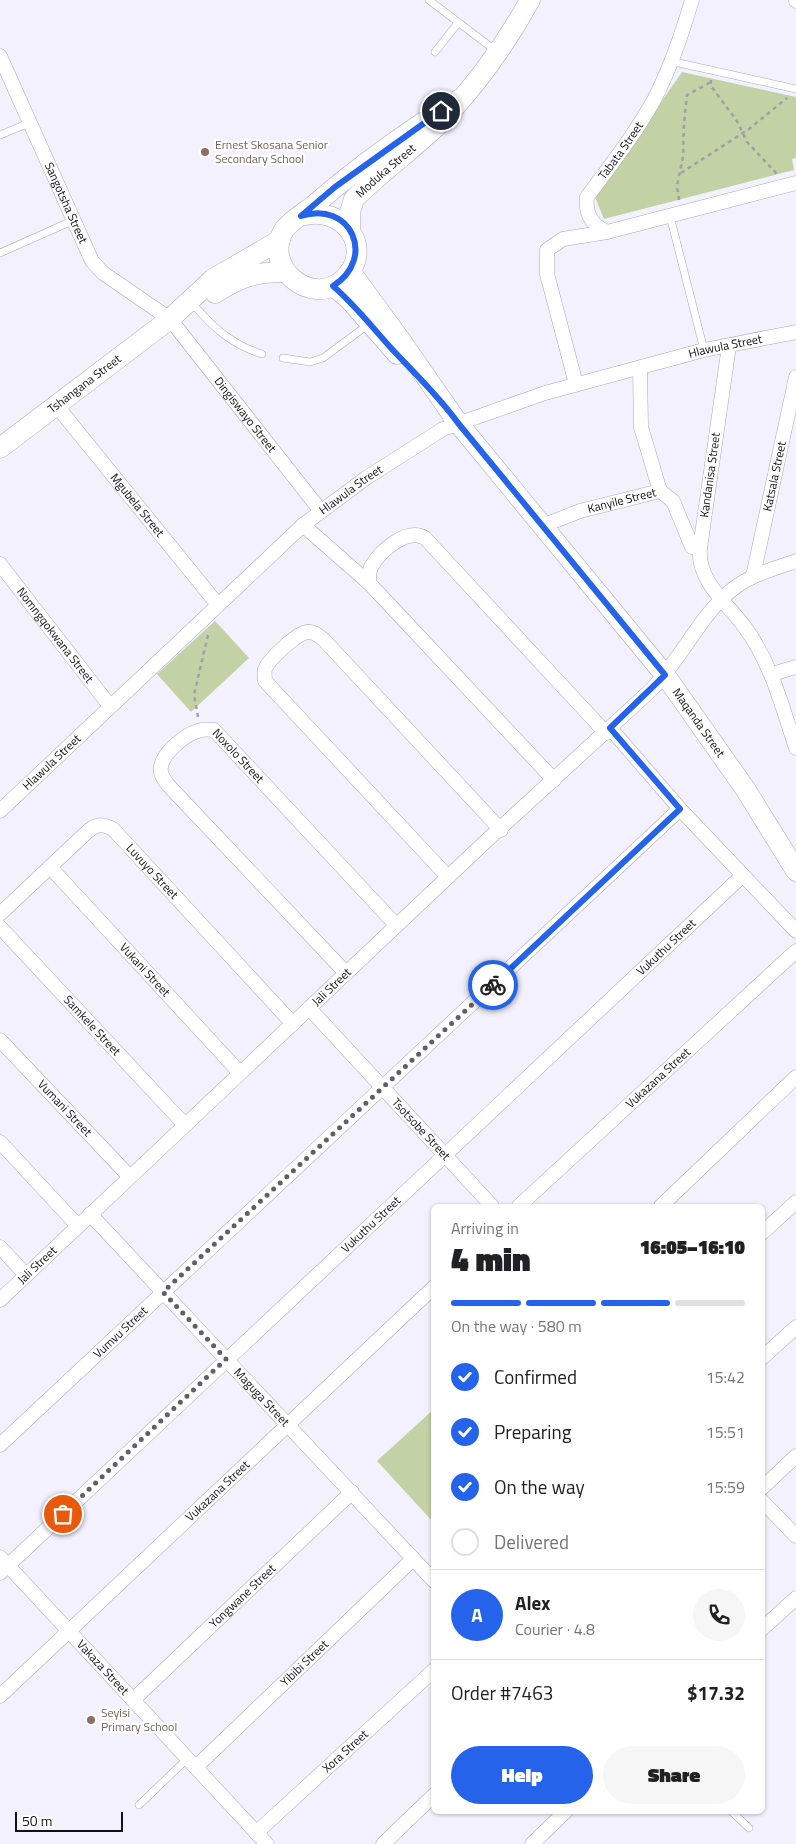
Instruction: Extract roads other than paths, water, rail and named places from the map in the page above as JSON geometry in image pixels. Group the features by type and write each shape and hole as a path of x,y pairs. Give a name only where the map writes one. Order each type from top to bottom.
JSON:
{"street":[{"name":"Moduka Street","path":"350,230 350,212 354,199 423,138 460,99 498,53 530,0"},
{"name":"Tabata Street","path":"607,232 596,226 590,219 586,206 587,197 642,120 663,82 692,0"},
{"name":"Sangotsha Street","path":"0,56 83,245 98,268 170,319"},
{"name":"Moduka Street","path":"301,216 335,187 398,139 460,99"},
{"path":"576,384 547,274 547,250 563,239 607,232 674,211 796,183"},
{"path":"312,212 328,214 342,222 350,230 356,251 350,271 333,286 312,289 296,283 285,272 280,262 280,240 285,230 301,216 312,212"},
{"name":"Tshangana Street","path":"0,448 170,319 213,279 280,240"},
{"name":"Maqanda Street","path":"350,271 375,319 665,675 746,790 796,871"},
{"name":"Tshangana Street","path":"170,319 246,275 258,272 285,272"},
{"name":"Maqanda Street","path":"333,286 375,319"},
{"name":"Dingiswayo Street","path":"170,319 320,510"},
{"name":"Hlawula Street","path":"2,804 320,510 443,429 576,384 704,350 796,332"},
{"name":"Kandanisa Street","path":"729,346 700,548 700,561 703,573 754,640 772,674 796,748"},
{"path":"640,368 641,427 660,491"},
{"name":"Katsala Street","path":"753,576 796,377"},
{"name":"Mgubela Street","path":"56,405 213,610"},
{"name":"Kanyile Street","path":"542,526 580,511 660,491 673,501 692,547 700,548"},
{"path":"303,525 369,583 554,780"},
{"path":"369,583 371,568 394,544 410,535 416,534 425,538 742,876 796,931"},
{"name":"Jali Street","path":"0,1300 448,877 608,731 665,675 721,599 753,576 796,561"},
{"name":"Nomngqokwana Street","path":"0,564 110,706"},
{"path":"448,877 265,681 264,673 269,663 291,641 307,632 313,632 324,640 501,830"},
{"path":"772,674 796,667"},
{"name":"Noxolo Street","path":"346,973 164,778 161,766 166,756 188,736 201,730 214,730 396,926"},
{"name":"Vumvu Street","path":"0,1445 680,809"},
{"name":"Luvuyo Street","path":"0,914 93,827 102,824 113,829 293,1024"},
{"name":"Vukani Street","path":"50,867 240,1072"},
{"name":"Vukuthu Street","path":"3,1565 742,876"},
{"name":"Samkele Street","path":"0,928 185,1125"},
{"name":"Vukazana Street","path":"521,1204 796,951"},
{"name":"Tsotsobe Street","path":"309,1008 490,1204"},
{"name":"Vumani Street","path":"0,1040 130,1177"},
{"path":"663,1204 796,1078"},
{"path":"0,1142 78,1226"},
{"path":"765,1230 796,1202"},
{"name":"Maguga Street","path":"90,1214 431,1578"},
{"path":"0,1248 26,1275"},
{"name":"Vukazana Street","path":"0,1696 431,1290"},
{"path":"765,1355 796,1327"},
{"path":"765,1485 796,1456"},
{"name":"Yongwane Street","path":"133,1700 352,1492"},
{"path":"765,1504 796,1536"},
{"name":"Yibibi Street","path":"192,1763 413,1559"},
{"name":"Vakaza Street","path":"3,1565 69,1631 267,1844"},
{"path":"765,1625 796,1598"},
{"name":"Xora Street","path":"256,1833 431,1673"},
{"path":"383,1844 431,1798"},
{"path":"532,1844 563,1814"}],"lane":[{"path":"429,0 498,53"},
{"path":"435,52 458,23"},
{"path":"670,60 796,89"},
{"path":"0,135 29,122"},
{"path":"674,211 704,350"},
{"path":"0,253 72,221"},
{"path":"194,305 212,326 230,340 262,354"},
{"path":"283,358 310,362 323,358 375,319"},
{"path":"140,1805 192,1763"},
{"path":"734,1814 749,1828"}],"place":[{"name":"Ernest Skosana Senior Secondary School","path":"205,152"},
{"name":"Seyisi Primary School","path":"91,1720"}]}
